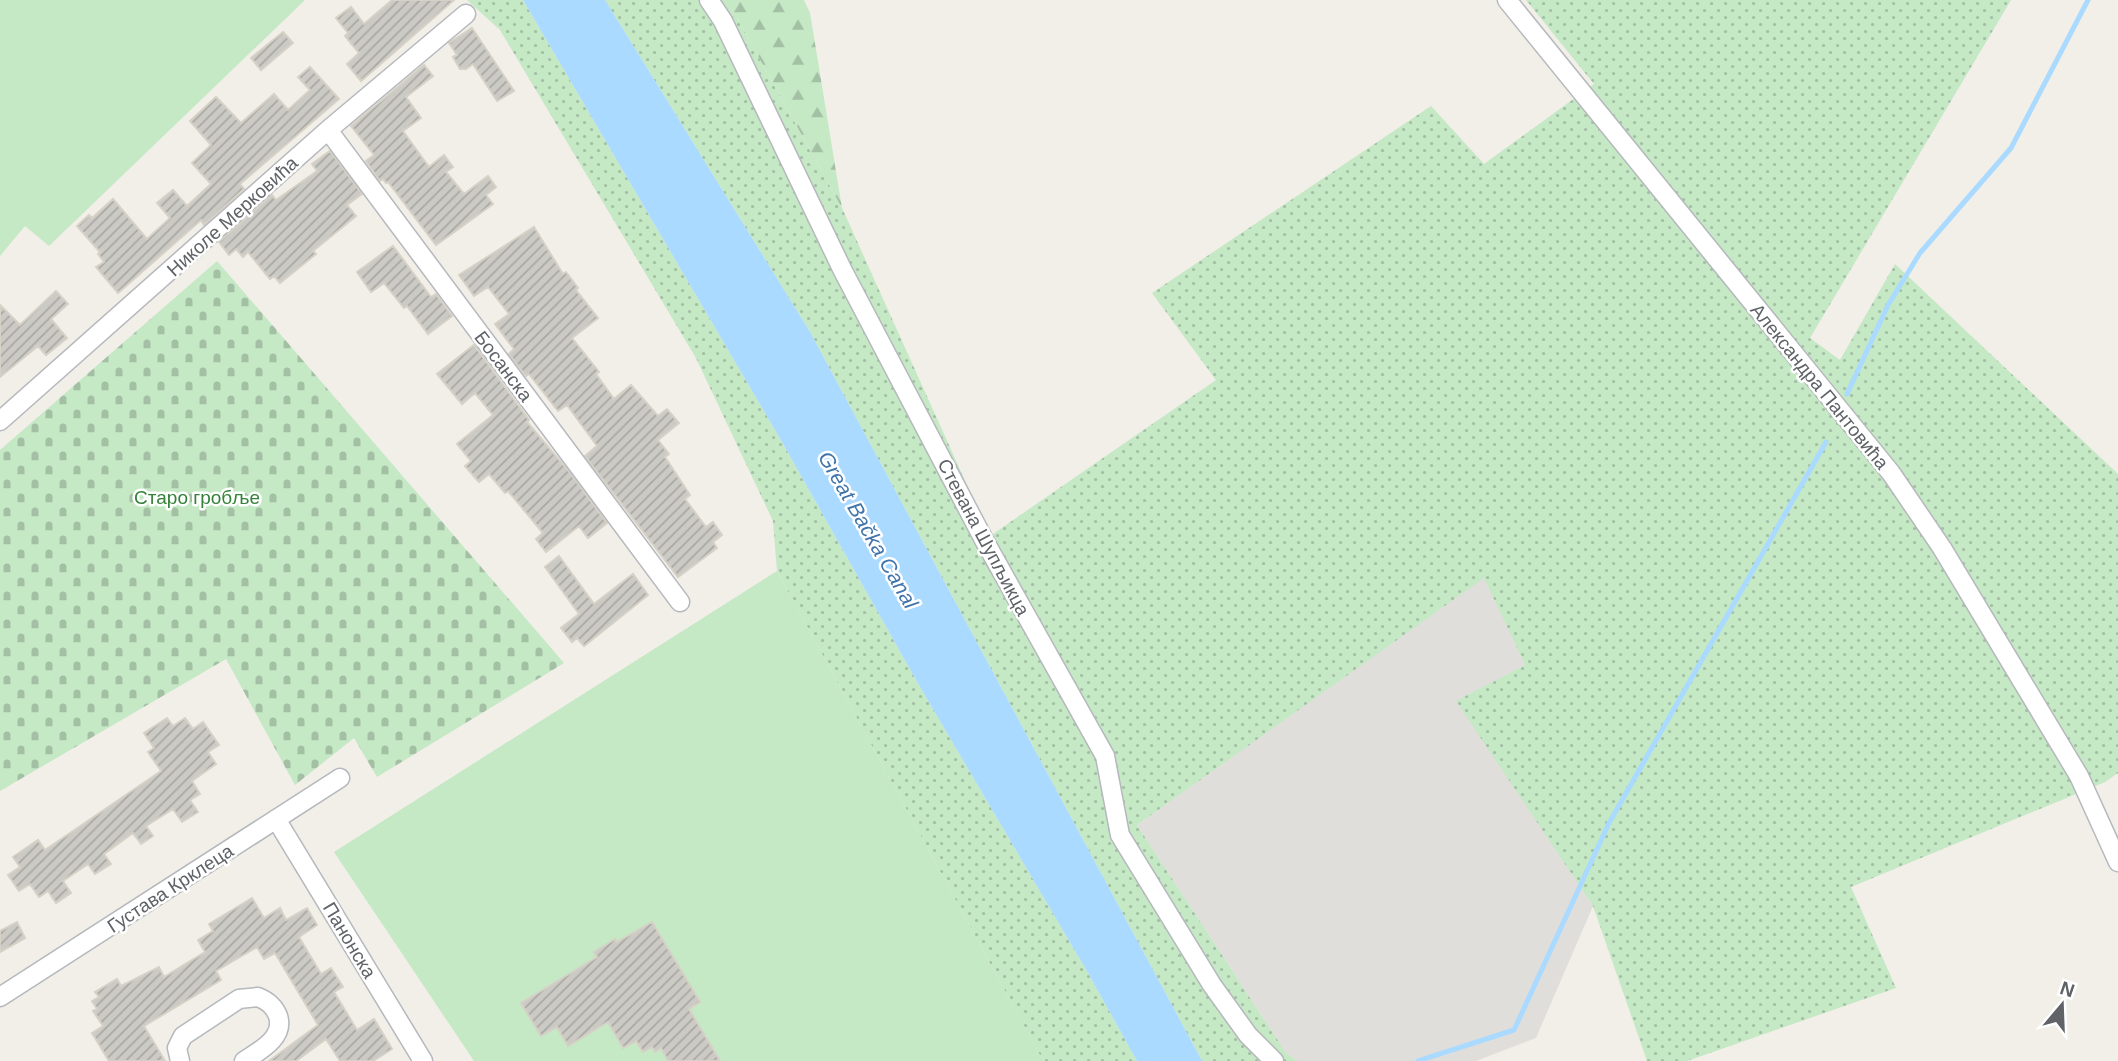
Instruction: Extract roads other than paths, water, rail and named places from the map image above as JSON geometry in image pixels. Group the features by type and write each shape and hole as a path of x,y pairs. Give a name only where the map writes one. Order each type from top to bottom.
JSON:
{"street":[{"name":"Стевана Шупљикца","path":"709,0 723,21 842,269 984,540 1105,756 1121,835 1212,985 1248,1035 1274,1061"},
{"name":"Александра Пантовића","path":"1507,0 1891,473 1942,548 2092,802 2118,862"},
{"name":"Николе Мерковића","path":"0,421 328,130 466,14"},
{"name":"Босанска","path":"328,130 680,602"},
{"name":"Густава Крклеца","path":"0,997 340,778"},
{"name":"Панонска","path":"276,819 423,1061"},
{"path":"180,1061 177,1048 183,1035 239,999 258,997 274,1008 278,1029 268,1044 244,1061"}],"water":[{"name":"Great Bačka Canal","path":"523,0 605,0 810,332 1202,1061 1137,1061 920,687 782,442"}],"waterway":[{"path":"1847,394 1888,305 1920,253 2011,148 2088,0"},
{"path":"1418,1061 1514,1030 1609,823 1826,442"}],"park label":[{"name":"Старо гробље","path":"197,497"}]}
